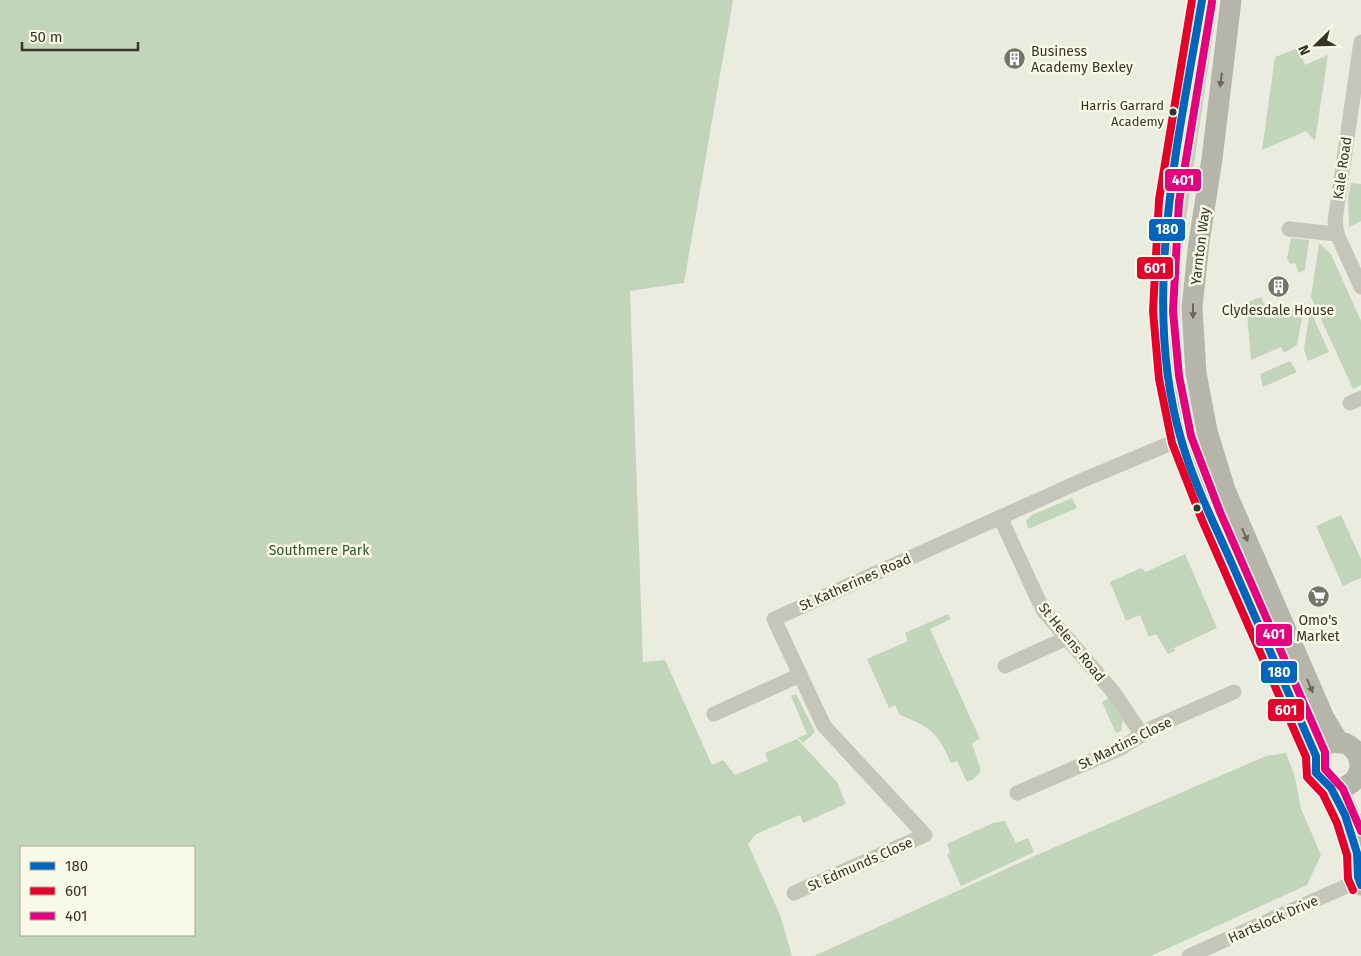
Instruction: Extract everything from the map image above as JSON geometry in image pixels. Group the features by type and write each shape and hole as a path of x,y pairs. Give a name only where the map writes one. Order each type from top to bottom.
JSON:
{"street":[{"path":"1202,0 1169,201 1164,274 1164,344 1181,439 1211,516 1316,756"},
{"name":"Yarnton Way","path":"1231,0 1192,308 1196,373 1207,431 1225,490 1324,718 1339,742 1351,747 1360,756 1357,790 1330,787"},
{"name":"Kale Road","path":"1361,42 1336,209 1337,234 1361,287"},
{"path":"1289,229 1337,234"},
{"path":"1181,439 1207,431"},
{"name":"St Katherines Road","path":"925,835 824,726 774,619 1000,517 1181,439"},
{"name":"St Helens Road","path":"1000,517 1042,610 1114,693 1142,735"},
{"path":"1005,666 1067,638"},
{"path":"714,714 800,675"},
{"name":"St Martins Close","path":"1017,793 1121,748 1142,735 1234,692"},
{"path":"1339,742 1326,746 1316,756 1314,765 1316,774 1322,782 1330,787 1345,816 1360,873"},
{"name":"St Edmunds Close","path":"794,893 925,835"},
{"name":"Hartslock Drive","path":"1189,956 1360,873"}],"green space":[{"name":"Southmere Park","path":"0,0 733,0 684,283 630,291 643,662 665,660 712,765 723,760 735,775 768,761 765,753 797,739 837,782 846,804 803,823 800,815 756,834 748,844 780,915 792,956 0,956"},
{"path":"1206,0 1218,0 1182,247 1178,365 1171,347 1170,253"},
{"path":"1298,48 1305,65 1328,55 1315,141 1306,131 1262,150 1275,57"},
{"path":"1351,183 1361,184 1361,221 1349,227 1348,197"},
{"path":"1291,238 1309,240 1305,270 1299,273 1295,263 1290,264 1287,258"},
{"path":"1319,243 1331,254 1361,321 1361,385 1353,389 1311,297"},
{"path":"1261,297 1270,318 1305,303 1297,345 1284,353 1281,347 1251,360 1246,303"},
{"path":"1310,310 1329,352 1308,361 1304,350"},
{"path":"1290,361 1297,372 1263,387 1260,374"},
{"path":"1195,451 1209,467 1268,605 1258,609"},
{"path":"1072,498 1077,508 1028,529 1026,521 1032,515"},
{"path":"1341,515 1361,559 1361,578 1343,586 1316,526"},
{"path":"1185,554 1217,628 1174,648 1175,651 1168,654 1156,634 1149,637 1140,615 1126,621 1110,582 1141,568 1146,572"},
{"path":"948,614 951,619 930,629 980,739 972,743 981,771 974,779 967,782 957,761 951,763 942,744 932,732 900,715 895,705 889,708 867,659 908,641 905,633"},
{"path":"796,694 815,732 803,743 798,738 807,734 791,696"},
{"path":"1109,698 1123,721 1121,731 1116,733 1102,702"},
{"path":"1286,753 1295,777 1301,809 1321,855 1307,885 1151,956 814,956 1039,854 1266,756"},
{"path":"1349,788 1361,815 1361,846 1339,793"},
{"path":"1005,821 1016,843 1028,838 1034,852 961,886 947,855 950,852 947,844 993,823"}],"transit line":[{"name":"601","path":"1192,0 1159,200 1153,311 1159,379 1172,443 1202,520 1306,757 1307,777 1323,794 1337,823 1347,855 1348,879 1353,890"},
{"name":"180","path":"1202,0 1174,163 1168,220 1164,276 1164,331 1169,386 1181,439 1198,487 1316,756 1316,773 1331,788 1345,815 1357,853 1358,877 1361,885"},
{"name":"401","path":"1212,2 1179,202 1173,311 1179,376 1191,436 1220,512 1325,752 1325,769 1343,789 1361,831"}],"place":[{"name":"Business Academy Bexley","path":"1015,59"},
{"name":"Harris Garrard Academy","path":"1173,112"},
{"name":"Clydesdale House","path":"1278,287"},
{"name":"Omo's Market","path":"1318,597"}]}
